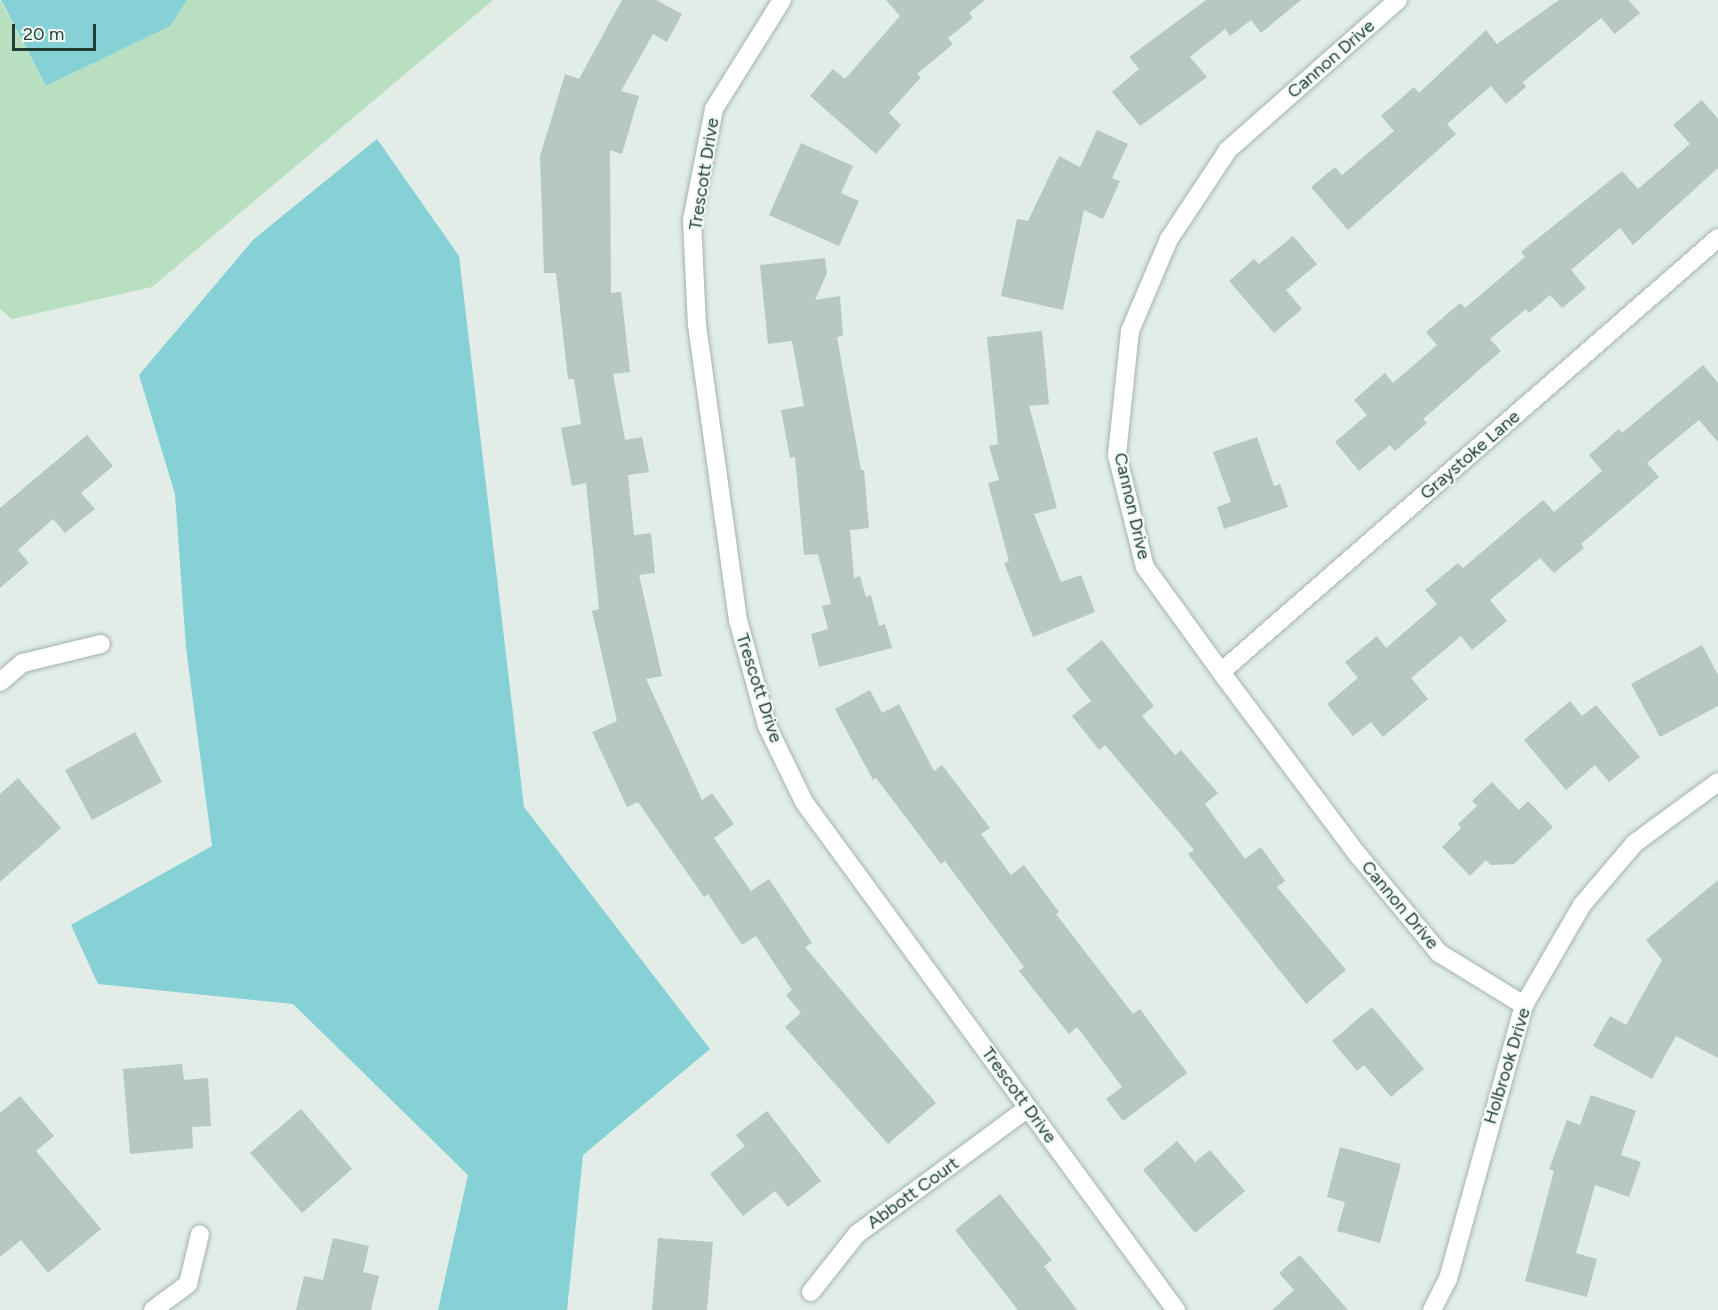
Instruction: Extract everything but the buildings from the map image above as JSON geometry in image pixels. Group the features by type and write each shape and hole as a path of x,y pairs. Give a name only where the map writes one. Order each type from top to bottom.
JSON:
{"street":[{"name":"Trescott Drive","path":"782,0 714,109 692,220 697,325 738,620 767,726 804,802 1176,1310"},
{"name":"Cannon Drive","path":"1398,0 1228,150 1169,239 1130,331 1117,455 1145,567 1221,672 1358,855 1439,953 1524,1005"},
{"name":"Graystoke Lane","path":"1221,672 1718,238"},
{"path":"0,682 23,663 101,644"},
{"name":"Holbrook Drive","path":"1432,1310 1448,1278 1524,1005 1582,905 1635,843 1718,782"},
{"name":"Abbott Court","path":"811,1292 857,1234 1028,1108"},
{"path":"153,1310 188,1284 200,1234"}],"green space":[{"path":"0,0 46,86 170,26 187,0 493,0 152,287 12,319 0,309"}],"water":[{"path":"1,0 187,0 170,26 46,86"},
{"path":"377,139 459,256 524,807 710,1049 583,1155 567,1310 438,1310 468,1175 293,1004 98,984 71,925 212,846 186,648 175,494 139,375 254,239"}]}
